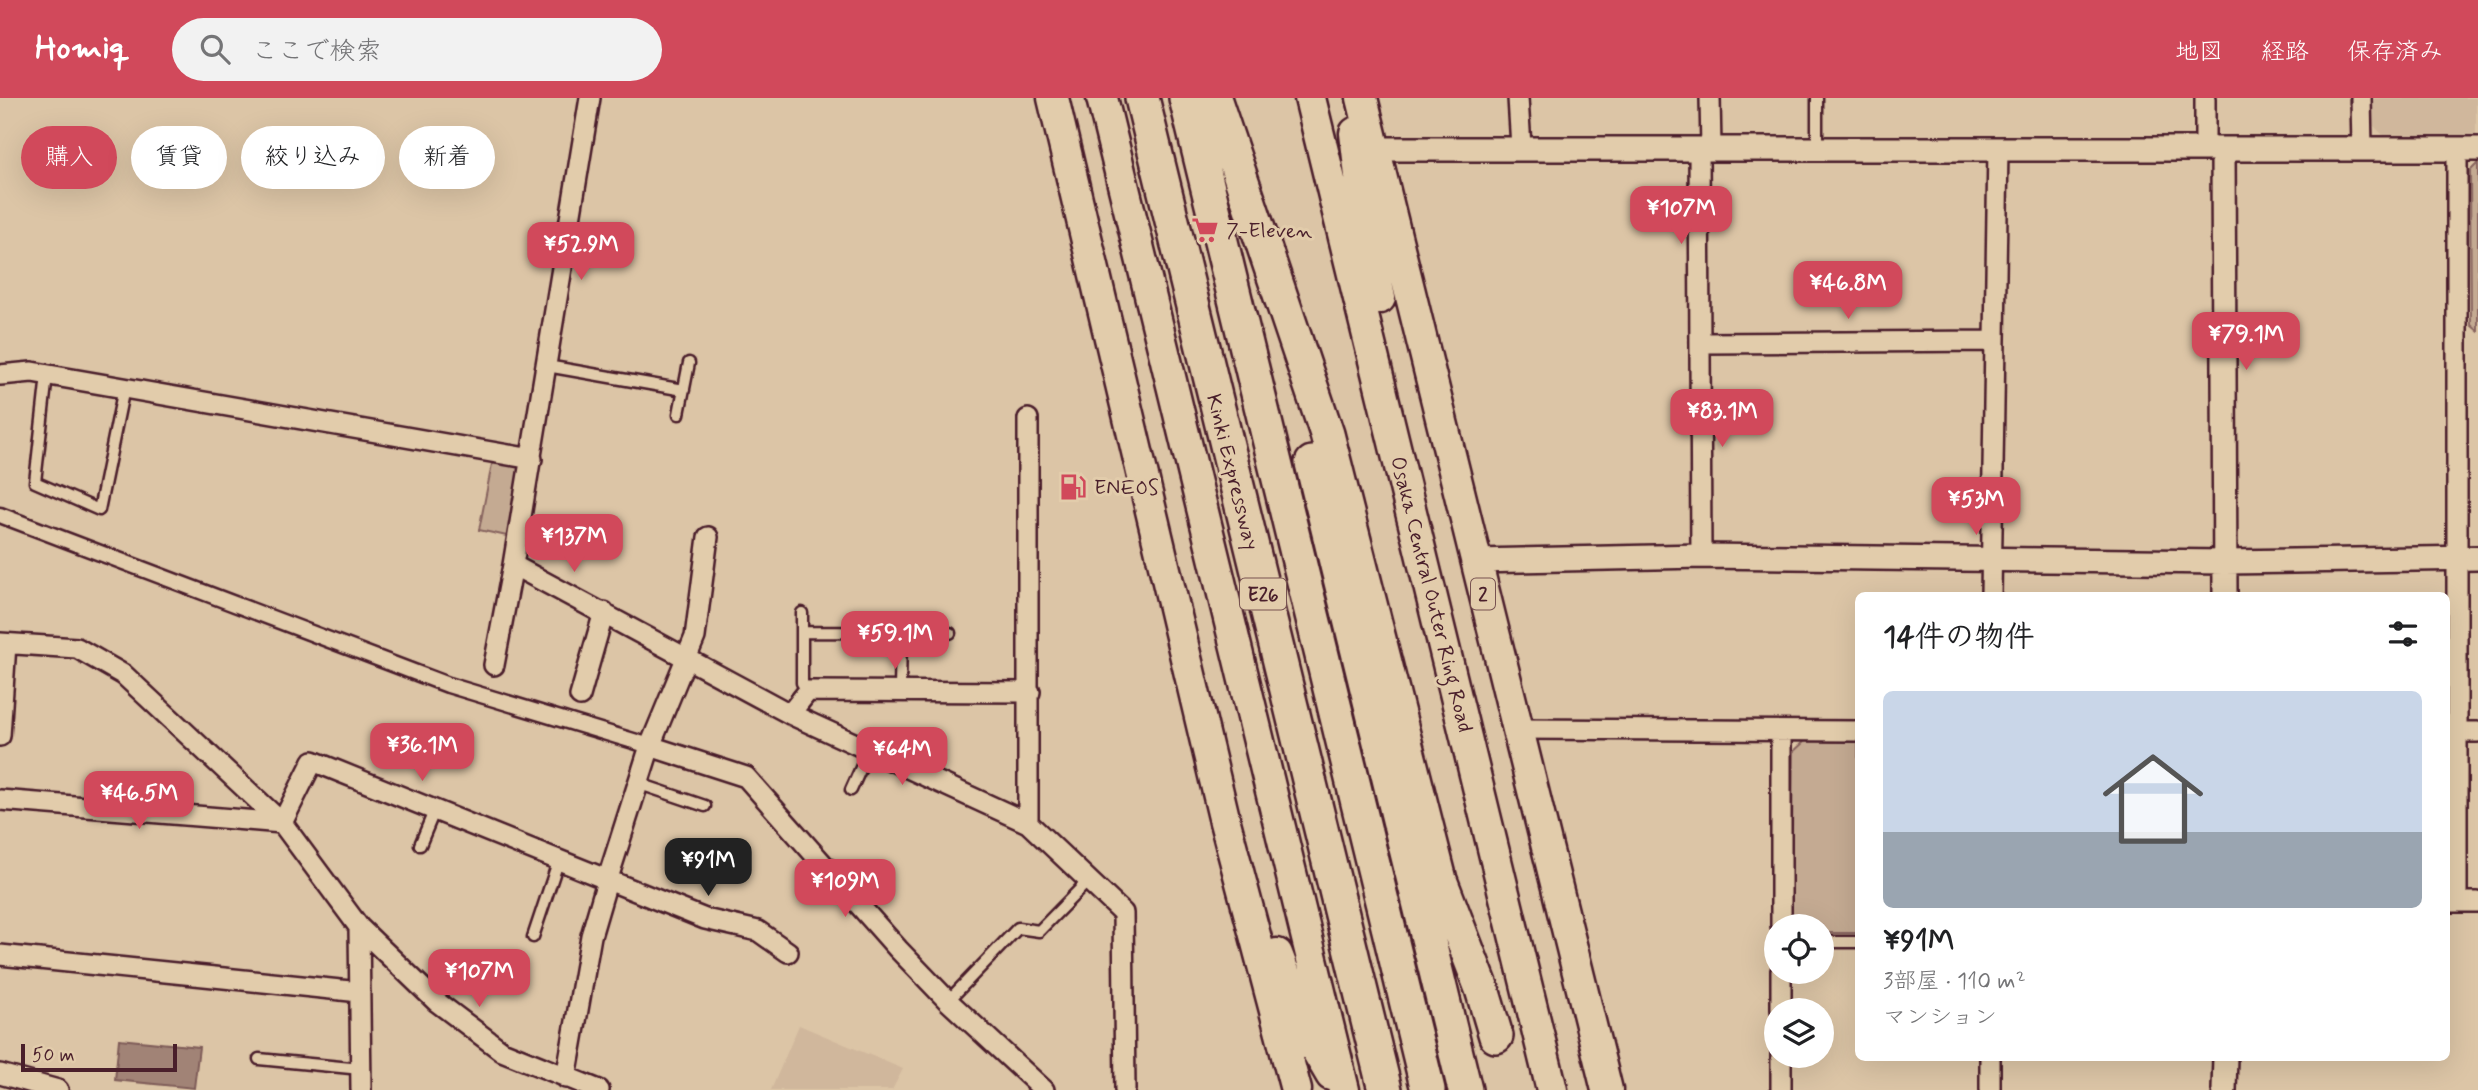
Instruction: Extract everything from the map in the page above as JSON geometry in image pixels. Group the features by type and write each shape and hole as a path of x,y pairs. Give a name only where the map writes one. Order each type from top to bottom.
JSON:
{"highway":[{"name":"Kinki Expressway","path":"1142,98 1385,1090"},
{"name":"Kinki Expressway","path":"1186,98 1428,1090"},
{"path":"1214,98 1327,434 1440,880 1482,989 1496,1036"},
{"path":"1227,262 1238,265 1255,276 1266,286 1272,300 1465,1090"}],"main road":[{"path":"1102,98 1342,1090"},
{"name":"Osaka Central Outer Ring Road","path":"1310,98 1552,1090"},
{"path":"1352,98 1367,235 1410,430 1409,500"},
{"name":"2","path":"1362,98 1607,1090"},
{"path":"1055,102 1225,822 1296,1090"},
{"path":"1225,822 1310,1039 1342,1090"}],"street":[{"path":"494,665 532,459 590,98"},
{"path":"1518,98 1521,147"},
{"path":"1701,556 1705,148 1710,98"},
{"path":"2205,98 2214,149 2225,592"},
{"path":"2361,98 2362,149"},
{"path":"1991,592 1998,148"},
{"path":"1374,149 2468,149 2469,732 2452,902 2478,902"},
{"path":"1702,343 1993,341"},
{"path":"0,375 32,372 532,459"},
{"path":"1028,419 1028,822"},
{"path":"0,515 448,685 746,777 948,1001 1044,1090"},
{"path":"566,1078 591,936 637,783 695,637 708,537"},
{"path":"1475,561 1701,556 2225,562 2469,558"},
{"path":"513,565 790,714 1028,822 1123,913 1125,1090"},
{"path":"580,696 604,612"},
{"path":"0,736 3,644 77,648 124,675 282,822 359,927 437,1002 502,1051 599,1090"},
{"path":"790,714 808,691 1030,692"},
{"path":"1516,729 1855,731"},
{"path":"1781,731 1781,914"},
{"path":"282,822 313,761 705,919 758,932 788,953"},
{"path":"0,800 282,822"},
{"path":"359,927 361,1090"},
{"path":"0,955 360,992"},
{"path":"1990,1061 1990,1090"},
{"path":"2224,1090 2225,1061"},
{"path":"1781,1068 1781,1090"},
{"path":"0,1074 58,1090"}],"lane":[{"path":"1817,98 1817,148"},
{"path":"679,414 688,363"},
{"path":"547,366 684,390"},
{"path":"47,375 34,482 99,510 124,388"},
{"path":"802,613 802,682 808,691"},
{"path":"802,632 950,633"},
{"path":"900,691 901,633"},
{"path":"851,790 869,750"},
{"path":"637,783 705,806"},
{"path":"420,845 435,809"},
{"path":"533,937 559,859"},
{"path":"948,1001 1018,928 1039,931 1089,880"},
{"path":"1834,942 1855,942"},
{"path":"259,1059 360,1069"}],"shaded area":[{"path":"2373,98 2476,98 2476,136 2385,137 2373,125"},
{"path":"2478,163 2478,331 2471,325 2470,171"},
{"path":"493,459 522,465 507,536 479,530"},
{"path":"1805,741 1855,742 1855,933 1834,933 1834,914 1791,914 1793,752"},
{"path":"799,1025 903,1069 892,1090 771,1090"},
{"path":"119,1039 199,1047 194,1088 115,1080"}],"waterway":[{"path":"2351,98 2351,103"}],"place":[{"name":"7-Eleven","path":"1205,230"},
{"name":"ENEOS","path":"1073,487"}]}
